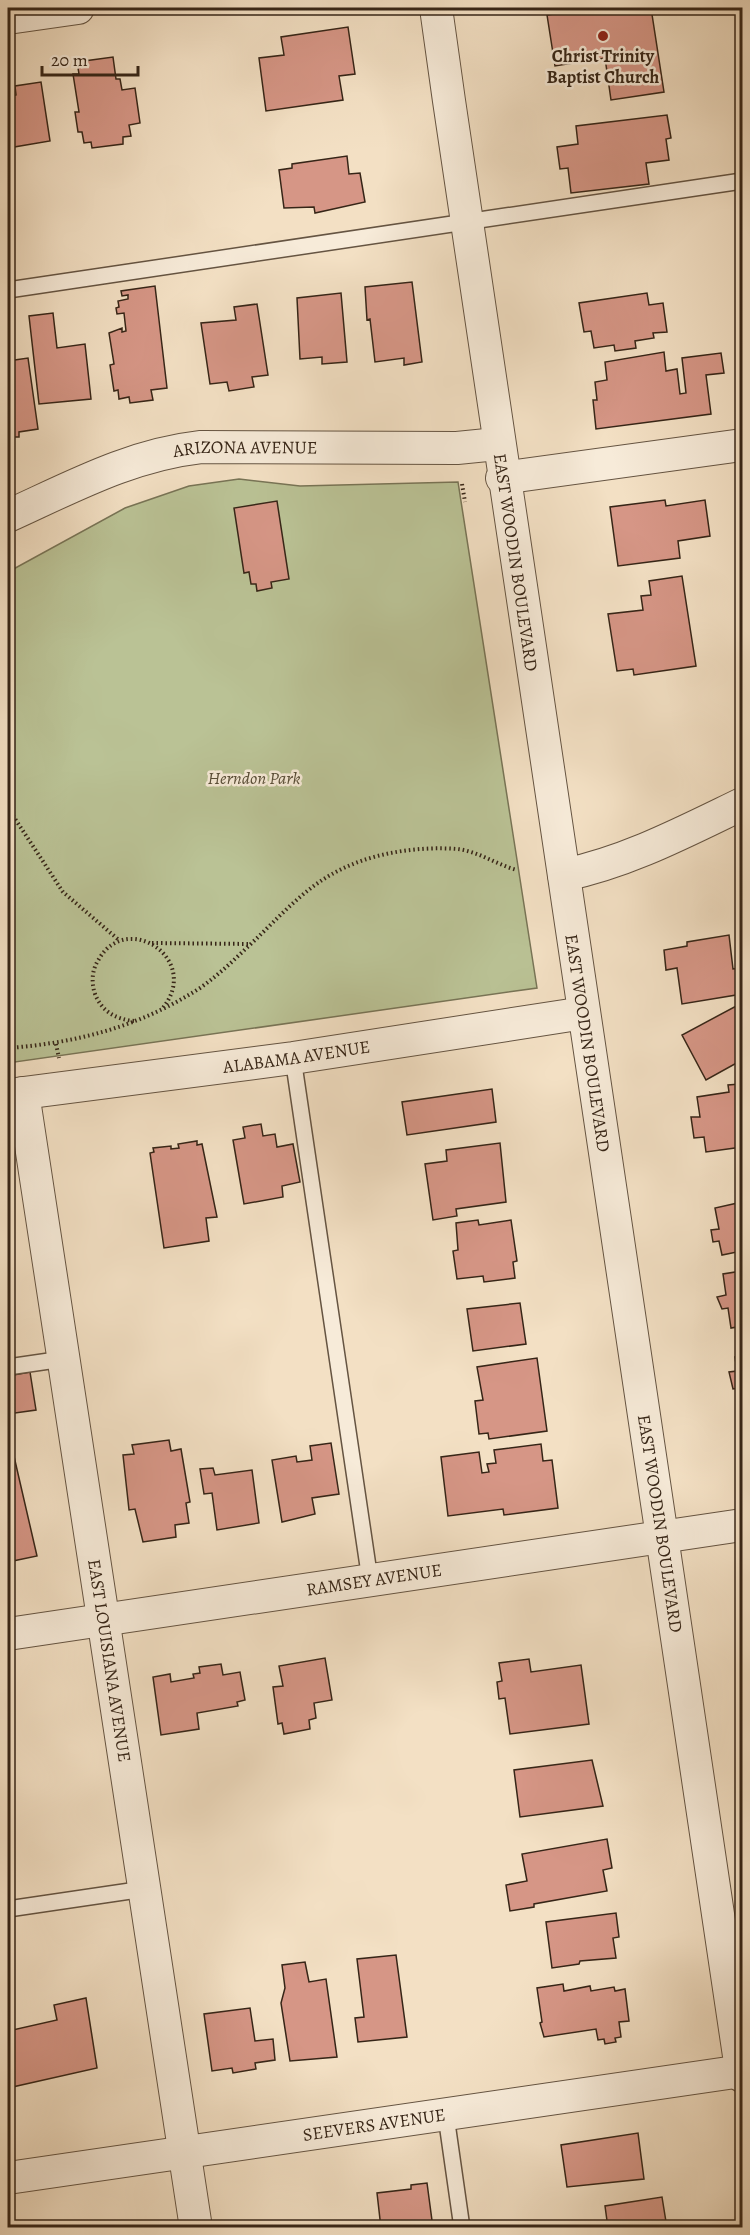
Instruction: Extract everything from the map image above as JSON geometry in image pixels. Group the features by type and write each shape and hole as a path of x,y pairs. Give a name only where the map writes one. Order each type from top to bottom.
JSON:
{"street":[{"path":"8,18 78,8"},
{"name":"EAST WOODIN BOULEVARD","path":"436,8 502,478 564,875 742,2076"},
{"name":"ARIZONA AVENUE","path":"8,516 123,465 164,451 201,447 457,448 497,444"},
{"path":"502,478 742,445"},
{"path":"564,875 601,867 657,845 742,804"},
{"name":"ALABAMA AVENUE","path":"15,1094 293,1058 584,1013"},
{"name":"EAST LOUISIANA AVENUE","path":"15,1094 63,1359 196,2228"},
{"name":"RAMSEY AVENUE","path":"8,1634 742,1525"},
{"name":"SEEVERS AVENUE","path":"8,2178 184,2151 446,2116 742,2071"}],"lane":[{"path":"8,290 742,181"},
{"path":"293,1058 370,1580"},
{"path":"8,1367 63,1359"},
{"path":"8,1909 144,1889"},
{"path":"446,2116 462,2228"}],"path":[{"path":"462,484 465,502"},
{"path":"8,719 12,748 8,776"},
{"path":"8,808 63,892 120,942"},
{"path":"8,1048 81,1039 161,1011 217,975 306,893 333,873 358,862 413,850 460,849 517,870"},
{"path":"135,1021 122,1020 110,1014 100,1004 94,992 92,979 95,965 102,953 120,942 138,939 151,943 250,944"},
{"path":"151,943 166,956 174,974 174,988 169,1001 161,1011"}],"green space":[{"name":"Herndon Park","path":"239,479 300,486 458,482 537,988 8,1063 8,572 125,508 189,486"}],"building":[{"name":"Christ Trinity Baptist Church","path":"594,8 651,8 664,92 611,100 605,58 555,66 547,15"},
{"path":"348,27 355,74 339,76 343,100 266,111 259,58 284,55 281,37"},
{"path":"113,57 116,79 120,79 122,90 135,88 140,123 129,125 131,136 123,137 123,144 92,148 91,142 84,143 82,132 78,132 75,112 79,112 73,74 79,74 77,62"},
{"path":"41,82 50,141 8,148 8,97 16,95 15,86"},
{"path":"667,115 671,138 666,139 669,160 646,163 649,184 571,193 568,168 560,169 557,147 578,144 576,126"},
{"path":"347,156 349,174 360,173 365,202 315,213 314,207 284,208 279,170 292,168 292,164"},
{"path":"412,282 422,362 404,365 404,358 375,362 370,319 367,320 365,287"},
{"path":"155,286 167,388 151,390 153,400 130,403 129,397 119,399 118,390 114,391 110,365 114,364 109,333 122,328 122,332 126,331 124,313 117,314 116,308 119,307 118,301 128,299 128,295 122,296 121,291"},
{"path":"341,293 347,362 322,364 322,357 300,359 297,298"},
{"path":"647,293 649,305 663,303 667,332 653,333 654,338 635,341 636,348 615,351 614,345 594,348 591,331 584,332 579,303"},
{"path":"257,304 268,375 252,377 254,387 229,391 227,382 210,384 201,323 236,320 234,307"},
{"path":"53,313 57,348 85,344 91,399 39,404 29,316"},
{"path":"664,352 666,371 677,369 680,394 686,393 682,358 721,353 724,373 706,375 711,414 596,429 593,400 597,400 595,382 607,380 605,362"},
{"path":"28,358 38,429 19,432 19,437 8,437 8,361"},
{"path":"665,500 666,506 705,500 710,536 678,541 680,558 618,566 610,507"},
{"path":"277,501 289,579 271,582 272,588 257,591 256,584 251,584 249,572 244,573 234,508"},
{"path":"682,576 696,666 634,675 633,669 617,671 608,614 643,610 641,596 651,595 649,581"},
{"path":"729,935 733,969 742,968 742,994 682,1004 677,968 666,970 664,950 687,946 687,942"},
{"path":"740,1004 742,1060 706,1080 682,1035"},
{"path":"740,1084 742,1147 706,1152 704,1137 694,1138 691,1117 700,1117 697,1097 729,1092 728,1085"},
{"path":"492,1089 496,1122 407,1135 402,1102"},
{"path":"261,1124 263,1136 275,1134 277,1147 293,1144 300,1182 282,1186 283,1197 244,1204 233,1140 245,1138 243,1127"},
{"path":"197,1141 197,1145 202,1144 217,1217 206,1218 209,1241 164,1248 150,1153 154,1152 153,1148 171,1146 171,1149 179,1148 178,1144"},
{"path":"500,1143 506,1202 456,1209 457,1216 433,1220 425,1164 447,1161 446,1150"},
{"path":"742,1202 742,1251 722,1255 719,1241 713,1242 711,1230 719,1229 715,1208"},
{"path":"478,1220 479,1225 511,1220 517,1261 513,1262 515,1278 484,1282 483,1276 457,1279 453,1251 458,1250 456,1223"},
{"path":"742,1271 742,1326 731,1328 728,1308 722,1309 717,1297 726,1295 723,1274"},
{"path":"520,1303 526,1344 473,1351 467,1309"},
{"path":"742,1356 741,1397 740,1388 733,1389 729,1372 737,1371 735,1357"},
{"path":"537,1358 547,1431 489,1439 488,1433 479,1434 475,1401 483,1400 477,1367"},
{"path":"30,1372 36,1410 8,1414 8,1376"},
{"path":"169,1440 171,1451 181,1449 190,1502 186,1503 189,1523 175,1525 176,1537 143,1542 135,1509 129,1510 123,1455 134,1454 132,1445"},
{"path":"331,1443 339,1494 312,1498 315,1514 282,1522 272,1460 296,1456 297,1462 312,1460 310,1446"},
{"path":"541,1444 543,1461 552,1460 558,1508 504,1515 503,1509 448,1516 441,1457 479,1452 482,1473 489,1472 487,1464 496,1463 494,1450"},
{"path":"13,1452 37,1556 8,1562 8,1453"},
{"path":"213,1468 215,1475 252,1470 259,1523 217,1530 212,1493 204,1494 200,1469"},
{"path":"325,1658 332,1700 314,1703 316,1718 309,1720 310,1729 284,1734 282,1723 278,1724 273,1687 283,1686 279,1666"},
{"path":"529,1659 531,1672 581,1665 589,1724 510,1734 505,1698 499,1699 497,1682 502,1681 499,1663"},
{"path":"221,1664 223,1675 240,1672 245,1700 237,1702 238,1706 197,1713 199,1729 161,1735 153,1677 170,1674 171,1682 194,1678 193,1674 200,1673 199,1667"},
{"path":"592,1760 603,1806 520,1817 514,1770"},
{"path":"607,1839 612,1868 603,1870 607,1891 534,1904 534,1907 510,1911 506,1885 527,1881 522,1854"},
{"path":"616,1913 619,1937 613,1938 616,1958 580,1961 579,1964 552,1968 546,1922"},
{"path":"396,1955 407,2037 358,2042 355,2018 364,2017 357,1959"},
{"path":"305,1962 309,1982 326,1979 337,2057 290,2061 281,2003 285,1988 282,1965"},
{"path":"563,1984 564,1991 590,1986 591,1991 614,1987 615,1991 625,1989 629,2021 619,2022 621,2037 615,2038 616,2042 605,2044 604,2039 598,2040 596,2029 544,2037 540,2023 542,2022 537,1988"},
{"path":"86,1998 97,2068 8,2088 8,2054 11,2053 8,2031 57,2020 54,2005"},
{"path":"250,2008 255,2041 273,2039 275,2060 255,2063 256,2069 233,2073 232,2068 212,2071 204,2014"},
{"path":"638,2133 644,2179 567,2187 561,2145"},
{"path":"427,2183 433,2228 381,2228 377,2193 411,2189 411,2185"},
{"path":"662,2197 667,2228 608,2228 605,2206"}],"place":[{"name":"Christ Trinity Baptist Church","path":"603,36"}]}
